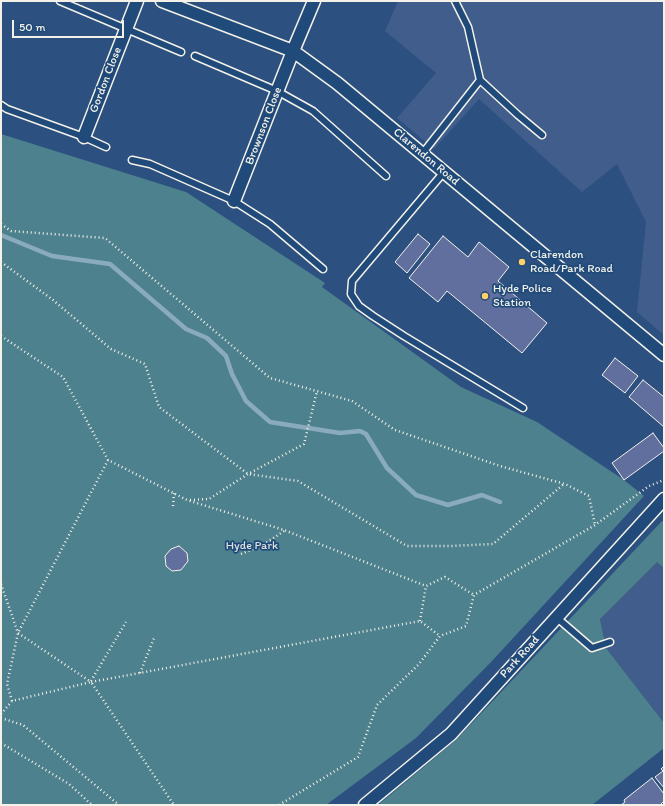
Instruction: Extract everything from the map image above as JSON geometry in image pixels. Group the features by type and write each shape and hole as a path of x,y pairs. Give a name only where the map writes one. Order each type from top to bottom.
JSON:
{"street":[{"name":"Gordon Close","path":"84,137 137,1"},
{"name":"Clarendon Road","path":"162,1 293,51 337,83 664,355"},
{"name":"Brownson Close","path":"234,201 314,1"},
{"name":"Park Road","path":"365,805 451,734 664,499"}],"lane":[{"path":"60,1 182,52"},
{"path":"455,1 468,27 480,80 518,116 542,135"},
{"path":"195,56 277,91 313,111 386,176"},
{"path":"422,154 480,80"},
{"path":"1,105 7,109 84,137 106,147"},
{"path":"132,160 150,164 234,201 270,224 323,269"},
{"path":"444,172 352,281 351,294 359,306 379,320 523,408"},
{"path":"556,617 592,648 610,642"}],"path":[{"path":"1,224 11,231 105,238 270,378 352,401 395,430 500,466 565,484 589,496 595,525"},
{"path":"1,262 53,300 111,349 145,364 159,407 248,474 298,481 407,546 493,544 565,484"},
{"path":"1,336 63,377 108,460 187,500 284,530 426,586 444,577 474,595"},
{"path":"187,500 209,499 248,474 304,444 317,391"},
{"path":"12,701 7,684 18,633 108,460"},
{"path":"279,805 358,757 377,705 419,664 440,636 466,626 474,595 595,525 649,486 664,480"},
{"path":"173,506 174,493"},
{"path":"241,554 263,545 284,530"},
{"path":"1,584 18,633 91,682 174,805"},
{"path":"420,621 426,586"},
{"path":"1,714 12,701 91,682 420,621 440,636"},
{"path":"91,682 126,622"},
{"path":"140,673 154,638"},
{"path":"1,718 23,725 119,805"},
{"path":"1,743 70,784 92,805"}],"shaded area":[{"path":"398,1 664,1 664,335 637,312 646,222 617,164 582,192 479,99 434,149 397,118 436,73 385,31"},
{"path":"657,561 664,568 664,723 606,648 600,618"}],"green space":[{"name":"Hyde Park","path":"1,134 186,192 325,283 322,287 461,387 537,422 624,480 644,496 492,661 416,738 326,805 1,805"},
{"path":"662,521 664,522 664,568 657,562 600,619 606,648 664,723 664,748 592,805 378,805 456,740"}],"building":[{"path":"418,234 430,244 407,273 395,262"},
{"name":"Hyde Police Station","path":"443,236 468,257 479,242 509,267 498,281 547,323 522,353 447,291 438,302 409,278"},
{"path":"615,358 638,376 625,393 602,375"},
{"path":"643,380 664,397 664,427 629,397"},
{"path":"653,433 664,448 664,451 624,480 612,463"},
{"path":"179,546 187,553 188,561 181,570 172,571 166,566 165,556 171,549"},
{"path":"664,766 664,788 655,777 663,771 661,769"},
{"path":"652,778 664,794 664,801 661,805 621,805 625,802 624,800"}],"waterway":[{"path":"1,235 52,256 110,264 186,329 207,338 226,356 232,374 246,401 270,422 340,433 360,431 366,434 387,468 416,495 448,505 482,495 500,502"}],"place":[{"name":"Clarendon Road/Park Road","path":"522,262"},
{"name":"Hyde Police Station","path":"485,296"}]}
